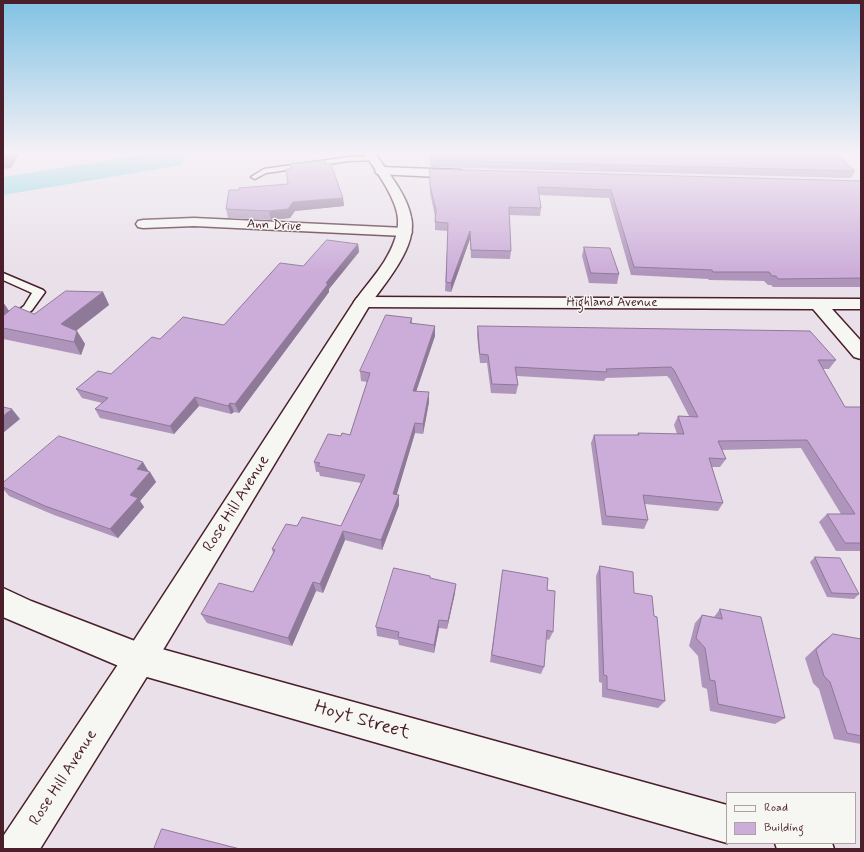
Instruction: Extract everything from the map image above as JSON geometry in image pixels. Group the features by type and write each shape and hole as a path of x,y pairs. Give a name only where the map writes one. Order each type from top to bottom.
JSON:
{"street":[{"name":"Rose Hill Avenue","path":"18,849 140,659 363,302 392,261 405,232 405,218 393,193"},
{"name":"Ann Drive","path":"143,224 194,222 405,232"},
{"name":"Highland Avenue","path":"363,302 861,304"},
{"path":"818,304 861,353"},
{"name":"Hoyt Street","path":"3,602 21,611 140,659 726,824"},
{"path":"798,844 816,849"}],"lane":[{"path":"3,276 39,292 28,308 3,328"}],"building":[{"path":"229,193 341,193 343,198 293,202 288,209 269,211 226,209"},
{"path":"432,193 539,193 541,208 509,207 511,251 471,250 470,231 451,283 446,282 448,223 435,222 436,210"},
{"path":"612,193 861,193 861,278 778,279 776,276 772,276 769,272 713,272 712,270 634,267"},
{"path":"327,240 358,244 326,283 328,284 235,404 230,403 228,406 195,397 170,426 95,409 108,398 76,389 98,371 111,374 152,337 160,339 183,317 224,325 280,263 303,266"},
{"path":"584,247 610,248 619,274 591,273"},
{"path":"66,291 103,292 61,324 77,331 74,342 3,328 3,316 15,306 34,314"},
{"path":"386,315 412,318 410,323 435,326 413,391 429,392 423,424 415,423 393,494 399,495 381,540 343,531 320,584 313,582 288,638 201,614 219,583 253,592 275,550 272,549 286,524 297,526 302,517 341,526 365,475 318,466 320,463 314,462 328,434 341,436 342,433 350,435 370,373 360,371"},
{"path":"478,326 810,331 836,360 818,360 845,407 861,407 861,543 845,543 827,514 855,514 807,440 718,441 726,459 709,458 723,503 643,495 648,520 606,516 594,435 639,435 638,433 684,434 678,416 698,417 674,370 671,367 606,369 607,372 515,367 518,385 492,384 488,355 480,354"},
{"path":"3,407 12,409 3,416"},
{"path":"59,436 143,462 137,469 150,472 130,495 138,498 110,529 45,506 3,487 3,483"},
{"path":"815,557 840,558 859,594 832,593"},
{"path":"600,566 633,572 634,593 652,596 654,616 657,617 665,701 607,689 607,676 604,675"},
{"path":"394,568 430,576 430,578 456,584 448,621 439,620 434,645 398,637 399,632 376,627"},
{"path":"503,570 548,578 547,590 555,591 553,632 547,630 544,667 492,655"},
{"path":"720,609 761,617 785,718 718,704 715,681 710,680 705,648 696,638 702,615 722,619"},
{"path":"833,634 861,639 861,736 847,733 830,682 824,676 816,650"},
{"path":"162,829 240,849 154,849"}]}
